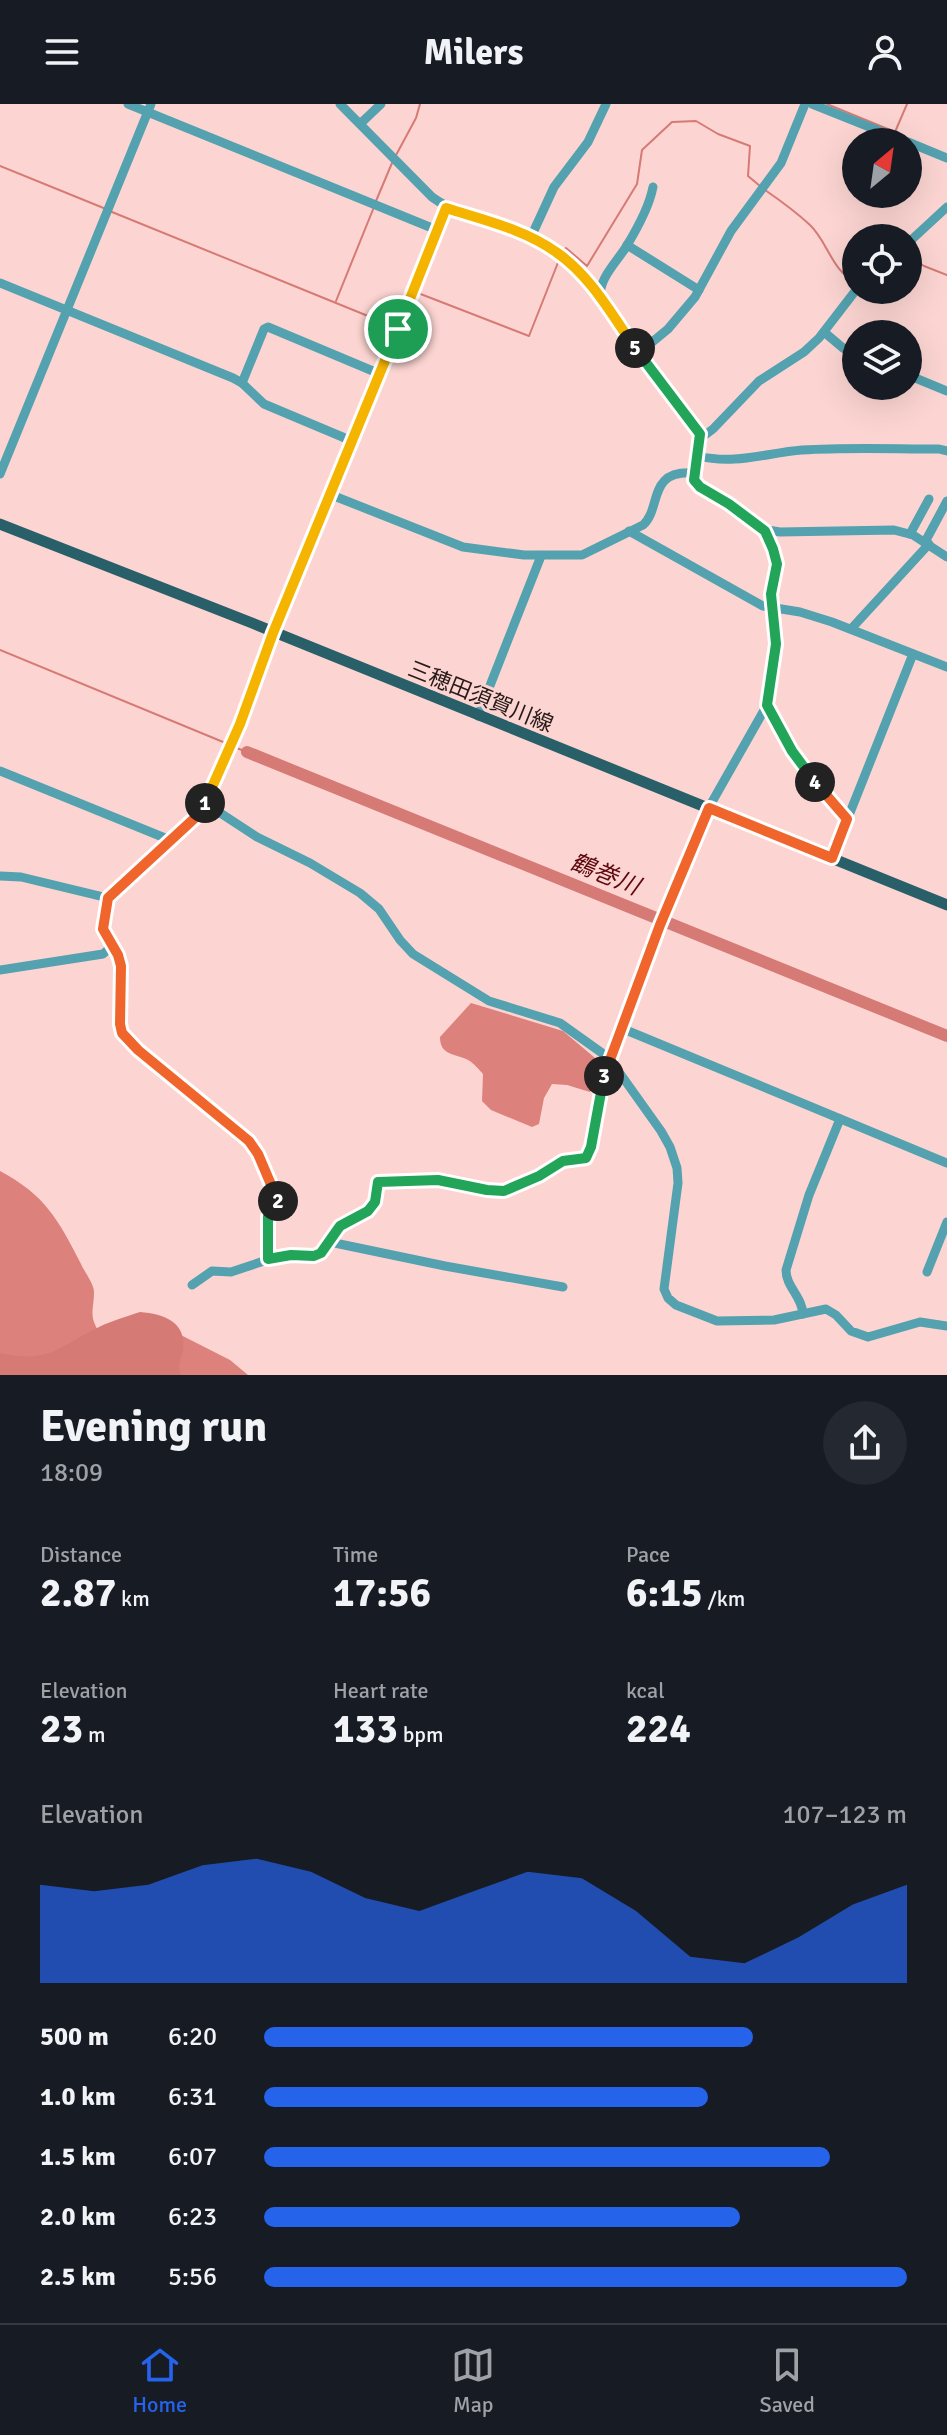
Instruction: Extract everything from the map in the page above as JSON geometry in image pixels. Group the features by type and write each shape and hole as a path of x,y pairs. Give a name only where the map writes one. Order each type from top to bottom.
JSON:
{"main road":[{"name":"三穂田須賀川線","path":"0,524 947,905"}],"street":[{"path":"128,104 149,108 437,230"},
{"path":"340,104 446,208 531,237 557,252 579,272 701,438"},
{"path":"360,124 381,104"},
{"path":"531,237 554,187 588,142 606,104"},
{"path":"639,353 668,329 699,290 731,231 781,163 805,104"},
{"path":"812,104 873,128"},
{"path":"0,474 149,108"},
{"path":"922,148 947,158"},
{"path":"600,298 601,282 627,245 651,198 653,187"},
{"path":"922,230 947,207"},
{"path":"268,1259 268,1217 278,1196 258,1154 249,1141 147,1058 122,1033 119,1007 121,971 118,955 103,929 108,898 197,816 205,803 240,724 273,633 446,208"},
{"path":"627,245 699,290"},
{"path":"0,283 242,383 264,404 352,441"},
{"path":"192,1285 212,1271 231,1272 268,1259 291,1255 314,1256 323,1251 340,1226 368,1211 375,1202 378,1182 438,1180 504,1191 539,1176 563,1161 586,1158 591,1147 597,1101 609,1058 660,925 709,808 767,705 776,644 771,594 777,560 765,531 698,486 693,473 701,438 759,381 804,352 845,304"},
{"path":"242,383 264,329 268,327 380,374"},
{"path":"824,332 842,347"},
{"path":"922,381 947,391"},
{"path":"698,456 738,461 811,450 947,451"},
{"path":"329,494 463,547 541,556 582,555 647,521 654,498 665,482 676,474 693,473"},
{"path":"910,534 929,499"},
{"path":"851,629 927,543 947,501"},
{"path":"765,531 883,530 910,534 945,551"},
{"path":"629,531 763,606 800,612 947,667"},
{"path":"478,716 541,556"},
{"path":"832,858 913,654"},
{"path":"767,705 795,756 847,819"},
{"path":"0,771 170,840"},
{"path":"205,803 257,837 310,863 360,893 379,909 413,954 489,1001 560,1023 609,1058 667,1142 677,1168 678,1183 664,1289 668,1298 685,1310 717,1321 774,1320 828,1310 851,1331 868,1337 920,1322 947,1326"},
{"path":"0,876 16,876 108,898"},
{"path":"0,970 103,954 112,946"},
{"path":"621,1028 947,1163"},
{"path":"803,1314 802,1303 786,1277 786,1270 809,1195 840,1119"},
{"path":"927,1272 947,1222"},
{"path":"330,1242 563,1287"}],"shaded area":[{"path":"471,1003 563,1031 601,1063 598,1081 590,1092 552,1084 544,1098 539,1124 532,1127 491,1110 482,1101 483,1074 470,1061 445,1051 441,1043 440,1037"},
{"path":"0,1171 28,1189 57,1221 92,1285 93,1317 100,1333 169,1329 230,1360 248,1375 0,1375"},
{"path":"140,1312 165,1318 177,1326 183,1340 179,1365 181,1375 0,1375 0,1353 31,1356 53,1352 104,1325"}],"waterway":[{"path":"395,157 420,104"},
{"path":"827,104 895,132 907,104"},
{"path":"563,251 566,248 587,266 637,184 642,150 672,122 696,121 718,134 750,146 748,176 760,186"},
{"path":"376,201 392,163"},
{"path":"0,166 106,209"},
{"path":"765,190 810,225 842,272"},
{"path":"336,301 374,207"},
{"path":"112,212 395,327"},
{"path":"401,329 418,293 529,336 559,260"},
{"path":"922,265 947,275"},
{"path":"0,650 228,744"},
{"path":"234,747 247,752"},
{"name":"鶴巻川","path":"247,752 947,1036"}],"route":[{"path":"446,208 531,237 557,252 579,272 700,434 694,480 765,531 777,560 771,594 776,644 767,705 795,756 847,819 832,858 709,808 609,1058 597,1101 591,1147 586,1158 563,1161 539,1176 504,1191 438,1180 378,1182 375,1202 368,1211 340,1226 321,1253 268,1259 268,1217 278,1196 258,1154 249,1141 147,1058 122,1033 119,1007 121,966 118,955 103,933 103,925 112,892 197,816 205,803 240,724 273,633 398,329 446,208"}]}
